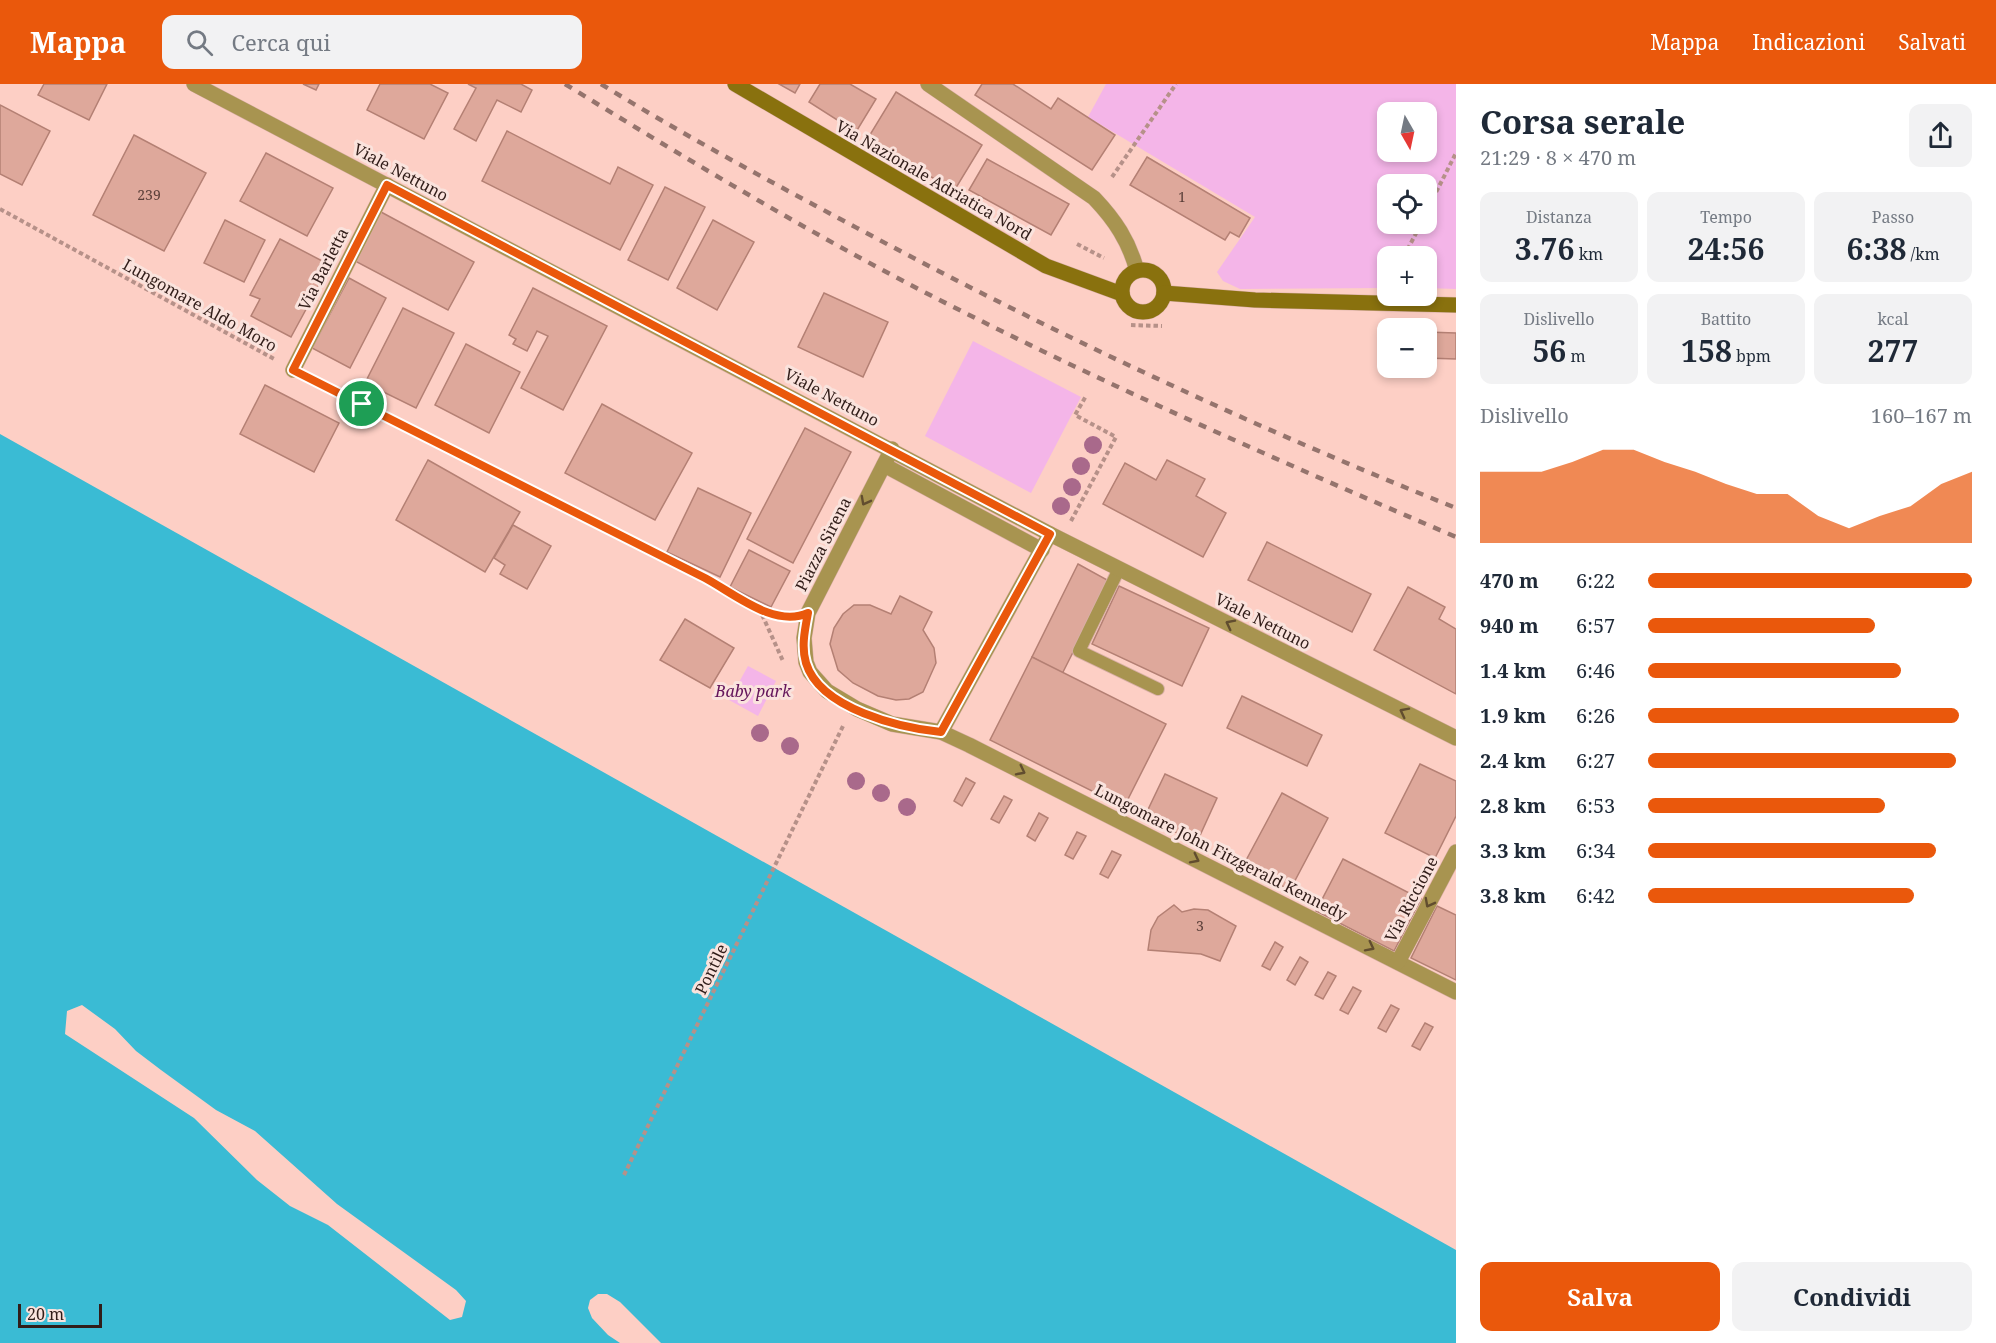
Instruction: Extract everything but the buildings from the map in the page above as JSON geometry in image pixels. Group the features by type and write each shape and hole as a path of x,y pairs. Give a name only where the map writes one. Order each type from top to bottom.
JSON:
{"main road":[{"name":"Via Nazionale Adriatica Nord","path":"735,84 1046,266 1122,294"},
{"path":"1143,270 1156,274 1161,280 1164,293 1160,303 1146,312 1130,308 1122,294 1127,277 1137,271 1143,270"},
{"path":"1164,293 1255,300 1456,305"}],"street":[{"name":"Viale Nettuno","path":"194,84 1056,537 1456,738"},
{"path":"928,84 1094,198 1115,220 1132,253 1137,271"},
{"name":"Via Barletta","path":"293,370 387,185"},
{"name":"Piazza Sirena","path":"892,449 808,613 804,638 806,662 827,691 857,709 892,724 941,732 969,745"},
{"path":"884,465 1042,550"},
{"path":"941,732 1042,550 1056,537"},
{"name":"Lungomare John Fitzgerald Kennedy","path":"969,745 1456,992"},
{"name":"Via Riccione","path":"1398,962 1456,852"}],"lane":[{"path":"1119,569 1079,651 1158,689"}],"path":[{"path":"1112,177 1176,84"},
{"path":"1437,190 1456,153"},
{"name":"Lungomare Aldo Moro","path":"0,209 293,370 759,607 783,618 808,613"},
{"path":"1077,244 1104,258"},
{"path":"1131,325 1162,327"},
{"path":"1056,537 1116,437 1075,415 1086,396"},
{"name":"Pontile","path":"624,1175 843,726"}],"green space":[{"path":"1106,84 1456,84 1456,289 1437,288 1437,246 1377,246 1377,288 1240,289 1223,281 1217,272 1255,217 1088,117"},
{"path":"973,341 1081,397 1031,493 925,436"},
{"name":"Baby park","path":"748,666 776,681 758,716 729,700"}],"water":[{"path":"0,434 1456,1250 1456,1343 0,1343"}],"pier":[{"path":"82,1005 115,1029 136,1051 161,1070 216,1110 255,1131 337,1204 456,1290 466,1301 462,1317 450,1320 328,1225 290,1206 257,1180 194,1118 65,1034 67,1011"},
{"path":"598,1294 607,1294 620,1302 661,1343 620,1343 608,1335 592,1318 588,1308 590,1300"}],"railway":[{"path":"565,84 744,192 926,293 1123,389 1456,537"},
{"path":"601,84 752,171 919,261 1069,337 1300,443 1456,508"}],"route":[{"path":"387,185 1050,534 941,732 904,728 857,709 836,698 819,684 806,662 804,638 808,613 783,618 766,613 705,578 362,404 293,370 387,185"}]}
